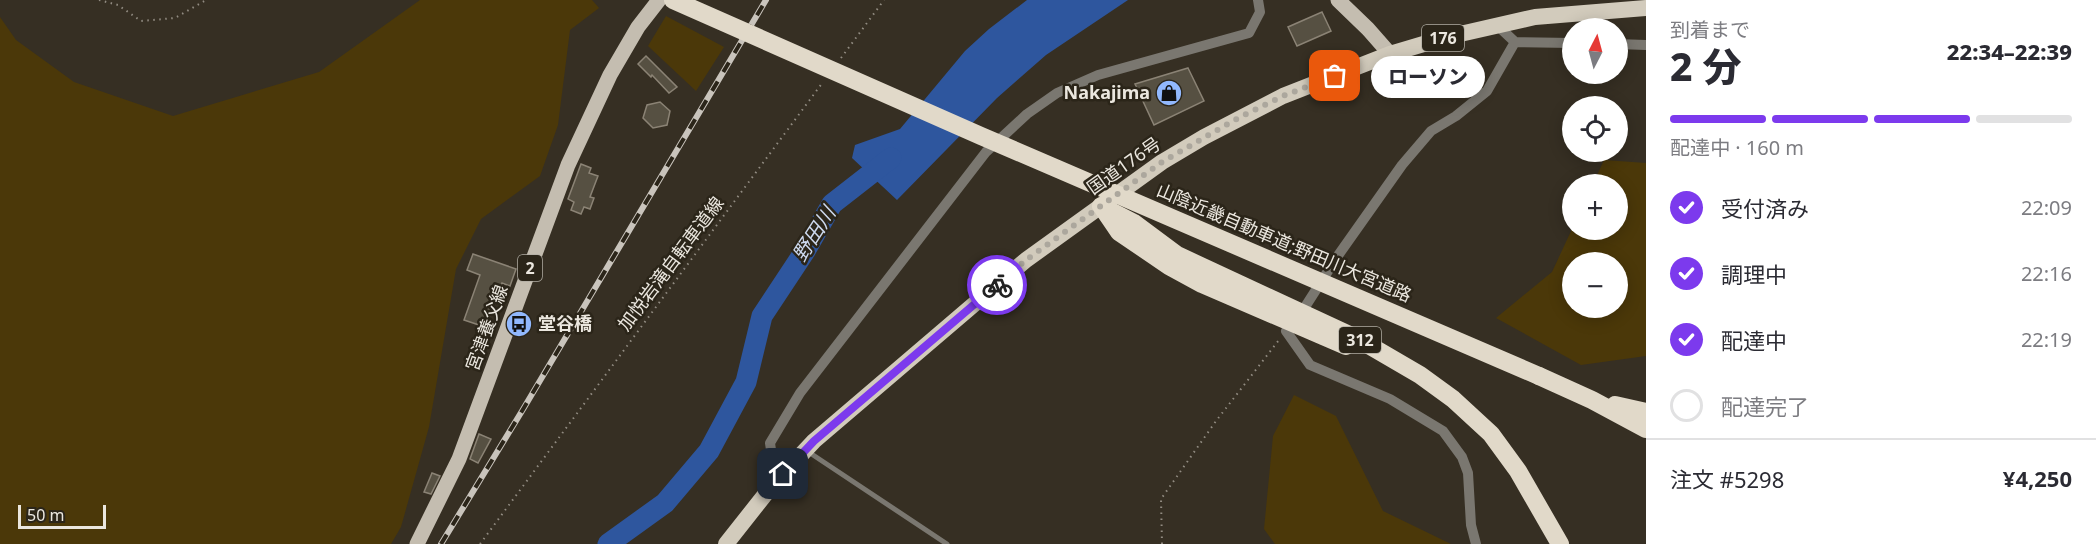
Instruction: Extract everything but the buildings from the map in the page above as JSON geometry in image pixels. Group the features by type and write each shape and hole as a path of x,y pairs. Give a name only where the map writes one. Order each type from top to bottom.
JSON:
{"highway":[{"name":"山陰近畿自動車道;野田川大宮道路","path":"673,0 992,141 1539,376 1592,400 1646,429"},
{"name":"国道176号","path":"726,544 771,487 806,450 1026,260 1162,162 1240,117 1283,96 1390,54 1447,37 1535,17 1646,9"},
{"name":"312","path":"1101,206 1119,232 1168,266 1202,284 1358,352 1396,372 1431,397 1466,425 1488,448 1507,474 1549,544"},
{"name":"312","path":"1101,206 1134,223 1177,255 1360,340 1420,375 1453,399 1491,434 1518,471 1560,544"},
{"path":"1592,400 1646,412"}],"main road":[{"path":"1338,0 1390,54"},
{"name":"宮津養父線","path":"417,544 459,459 568,165 610,75 654,3"}],"street":[{"path":"772,457 770,443 800,393 986,152 1027,114 1057,93 1098,75 1249,33 1260,12 1258,0"},
{"path":"1498,26 1515,42 1562,43"},
{"path":"1305,308 1337,257 1402,165 1431,131 1456,116 1487,91 1515,42"},
{"path":"1628,44 1646,45"},
{"path":"1287,329 1310,365 1390,399 1443,431 1462,457 1468,472 1471,525 1476,544"}],"lane":[{"path":"806,450 947,544"}],"path":[{"path":"99,0 118,5 141,21 175,18 206,0"},
{"path":"841,57 884,0"},
{"name":"加悦岩滝自転車道線","path":"480,544 827,76"},
{"path":"1162,544 1161,500 1216,421 1287,329"}],"shaded area":[{"path":"420,0 592,0 599,8 570,30 558,125 540,176 481,219 456,269 429,427 401,527 391,544 0,544 0,17 16,40 74,82 173,116 319,72"},
{"path":"666,16 724,47 696,91 648,46"},
{"path":"1603,162 1646,163 1646,356 1581,365 1496,318 1552,272 1567,240 1628,240 1628,174 1598,174"},
{"path":"1294,395 1336,416 1383,511 1451,544 1275,544 1264,529 1273,436"}],"water":[{"path":"1027,0 1128,0 1046,55 997,98 897,200 852,158 855,145 900,129 965,51"}],"waterway":[{"name":"野田川","path":"608,544 665,503 709,451 746,382 762,316 805,251 832,204 891,158"}],"railway":[{"path":"441,544 766,0"}],"way so far":[{"path":"997,285 1026,260 1162,162 1240,117 1283,96 1335,76"}],"place":[{"name":"ローソン","path":"1335,76"},
{"name":"Nakajima","path":"1169,93"},
{"name":"堂谷橋","path":"519,324"}],"route":[{"path":"783,474 814,441 997,285"}]}
